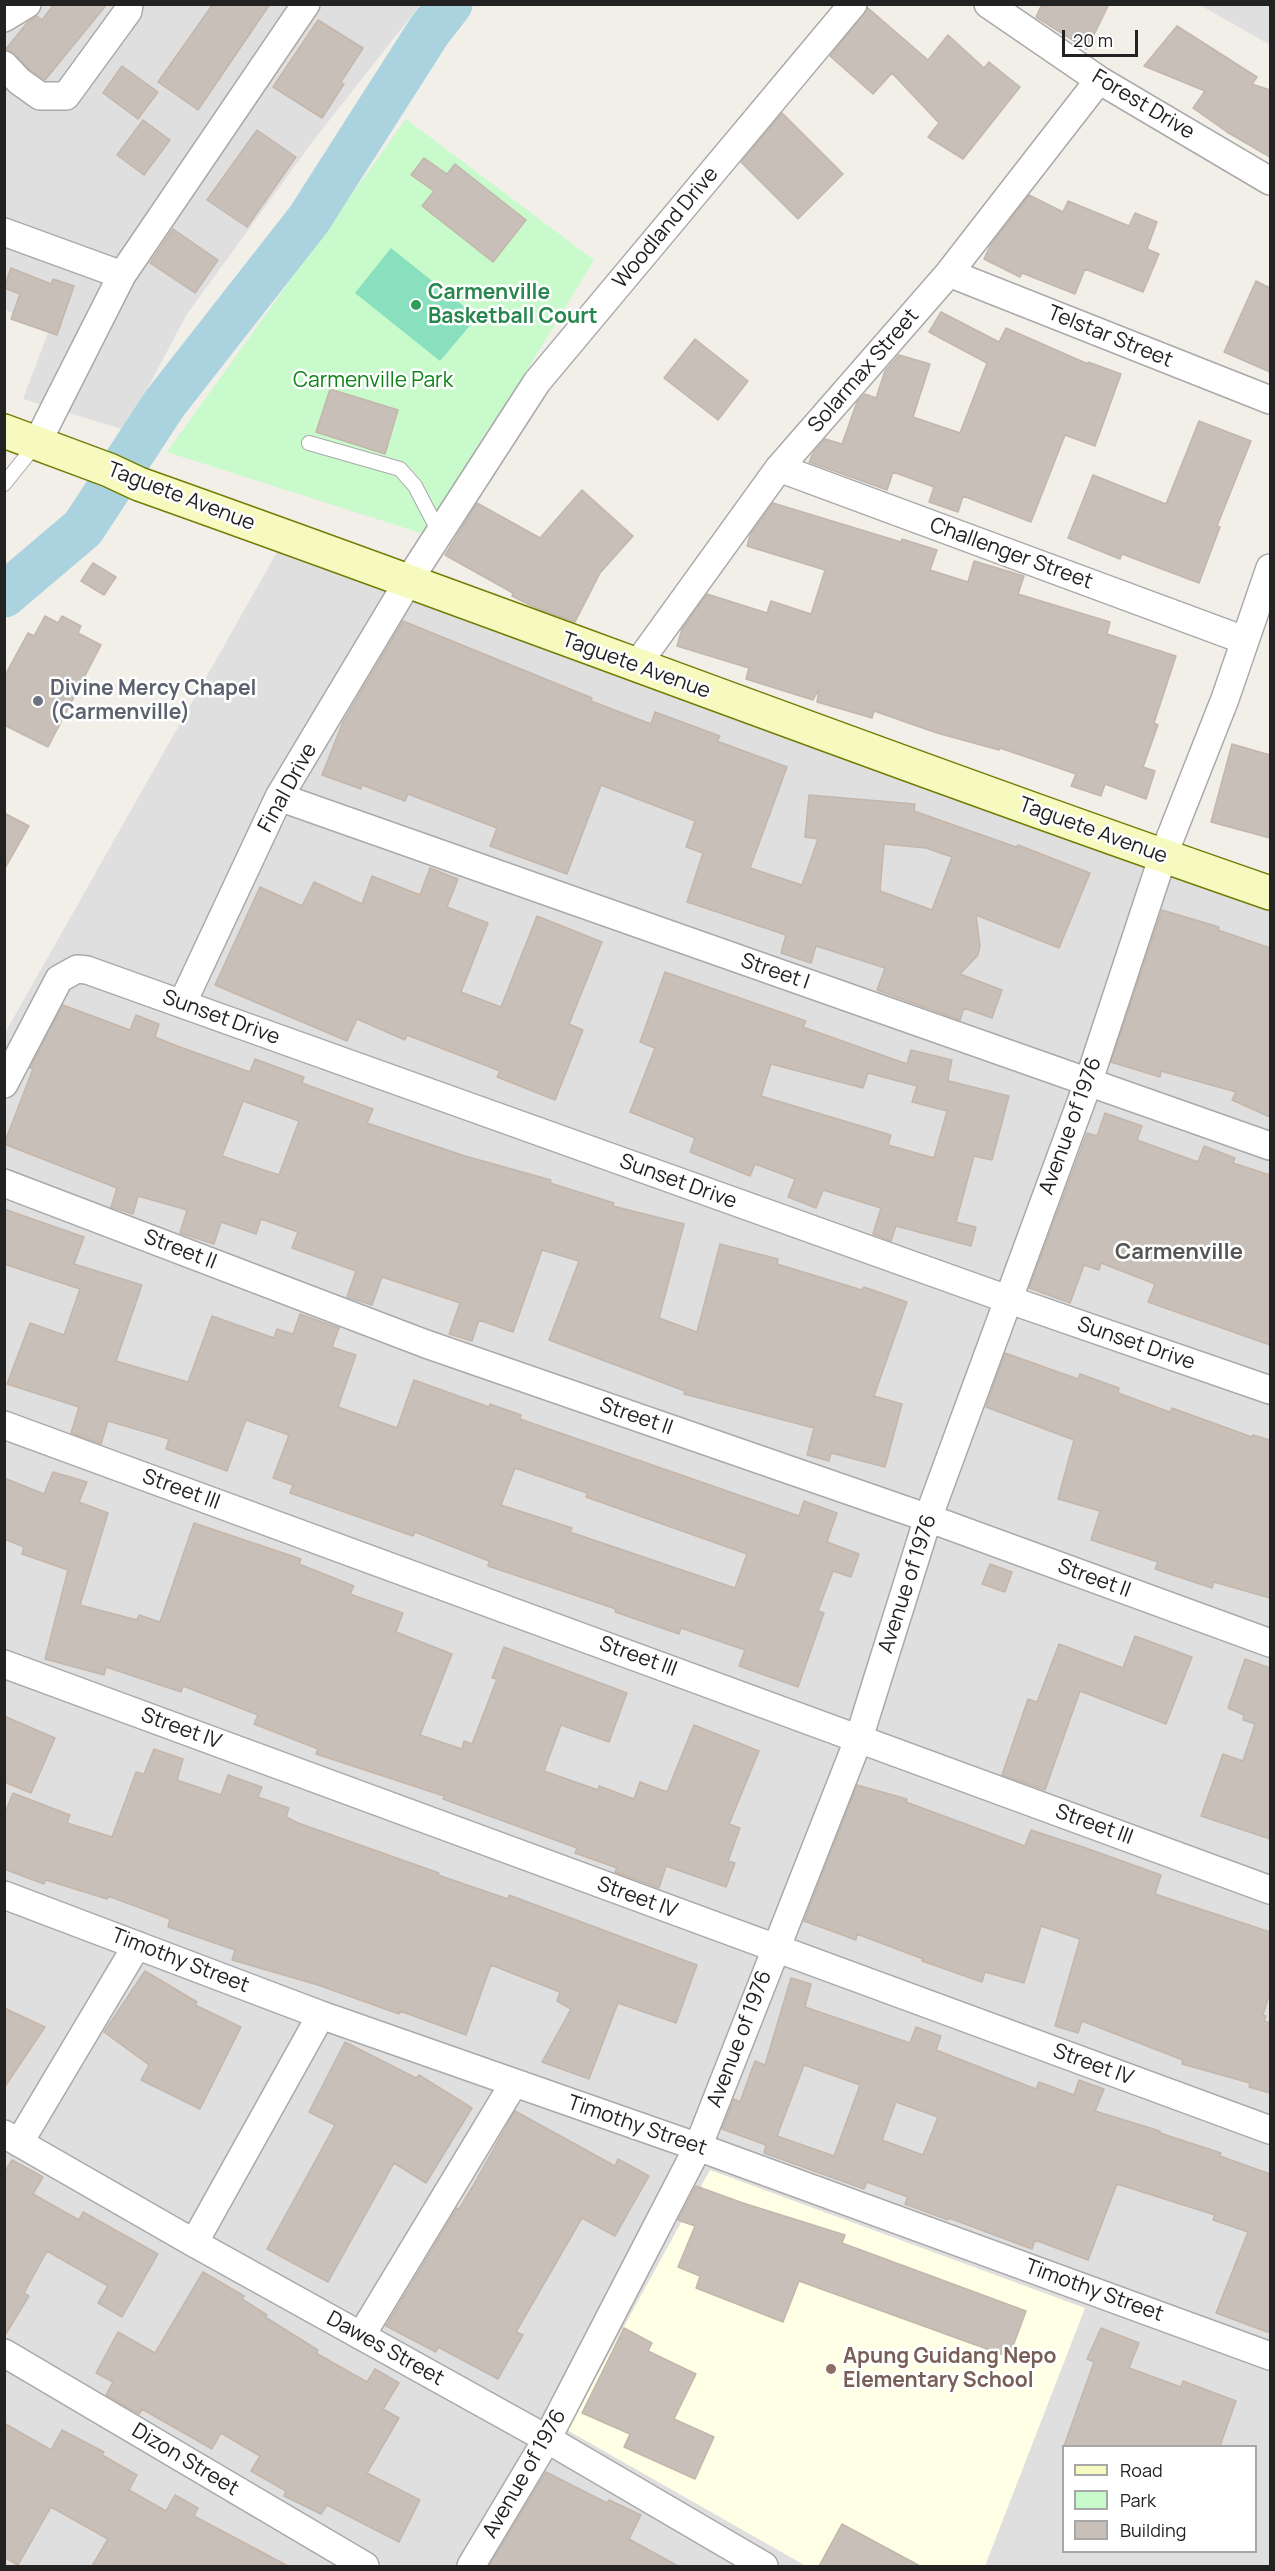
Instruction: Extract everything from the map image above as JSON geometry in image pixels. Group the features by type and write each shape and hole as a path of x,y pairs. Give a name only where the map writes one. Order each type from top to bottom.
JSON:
{"street":[{"path":"4,18 27,4"},
{"path":"4,65 19,81 40,96 66,96 128,11 129,4"},
{"path":"37,443 122,275 306,4"},
{"name":"Woodland Drive","path":"409,580 537,382 854,4"},
{"name":"Forest Drive","path":"988,4 1099,80 1270,181"},
{"name":"Solarmax Street","path":"636,666 779,468 949,273 1099,80"},
{"path":"4,232 122,275"},
{"name":"Telstar Street","path":"949,273 1270,400"},
{"name":"Taguete Avenue","path":"4,431 110,470 139,484 409,580 636,666 1270,893"},
{"name":"Challenger Street","path":"779,468 1244,640"},
{"name":"Avenue of 1976","path":"471,2566 547,2439 698,2147 859,1738 928,1518 1088,1083 1164,856 1225,699 1270,568"},
{"name":"Final Drive","path":"182,1004 279,797 409,580"},
{"name":"Street I","path":"279,797 1270,1146"},
{"name":"Sunset Drive","path":"4,1084 59,979 77,969 87,970 1007,1299 1270,1390"},
{"name":"Street II","path":"4,1183 426,1344 928,1518 1270,1643"},
{"name":"Street III","path":"4,1425 1270,1890"},
{"name":"Street IV","path":"4,1664 1270,2130"},
{"name":"Timothy Street","path":"4,1895 321,2015 698,2147 1270,2356"},
{"path":"12,2139 137,1945"},
{"path":"194,2243 321,2015"},
{"path":"361,2336 514,2083"},
{"name":"Dawes Street","path":"12,2139 547,2439 764,2566"},
{"name":"Dizon Street","path":"4,2353 366,2566"}],"lane":[{"path":"4,484 37,443"},
{"path":"309,443 399,470 415,486 440,534"}],"shaded area":[{"path":"4,5 420,5 313,141 187,314 125,430 23,399 50,328 5,310"},
{"path":"1200,5 1270,5 1270,45"},
{"path":"281,545 1270,880 1270,2566 5,2566 5,1033"},
{"name":"Apung Guidang Nepo Elementary School","path":"710,2170 1085,2308 985,2566 806,2566 567,2430"}],"green space":[{"name":"Carmenville Park","path":"406,119 594,260 427,535 167,452"},
{"name":"Carmenville Basketball Court","path":"391,248 477,317 440,361 355,293"}],"building":[{"path":"54,4 107,4 45,80 29,69 15,54 5,50 28,22 37,16 42,20"},
{"path":"213,4 270,4 198,110 158,82"},
{"path":"1042,4 1109,4 1087,49 1036,17"},
{"path":"868,8 928,60 948,35 984,68 989,62 1020,87 963,159 928,137 939,123 892,73 873,94 830,56"},
{"path":"318,20 363,48 322,118 273,87"},
{"path":"1177,26 1257,77 1252,84 1270,90 1270,157 1227,132 1193,108 1205,91 1144,66"},
{"path":"122,66 158,92 138,119 103,93"},
{"path":"782,113 843,174 798,219 741,162"},
{"path":"143,120 170,140 144,175 117,155"},
{"path":"257,130 296,157 247,227 207,200"},
{"path":"424,158 447,174 455,164 526,220 493,262 422,206 434,191 411,175"},
{"path":"1029,195 1063,212 1068,201 1129,226 1135,213 1157,222 1147,249 1159,254 1143,292 1085,269 1075,294 1022,273 1020,277 984,259 990,246"},
{"path":"173,229 218,260 195,293 150,263"},
{"path":"11,268 51,284 53,279 74,286 57,335 11,319 20,294 4,288"},
{"path":"1256,281 1270,288 1270,372 1224,352"},
{"path":"941,312 999,342 1006,328 1088,364 1088,362 1121,374 1095,446 1065,435 1031,522 963,496 958,512 929,502 934,487 893,472 887,490 809,462 813,453 825,439 842,444 857,402 865,394 876,398 885,371 899,355 930,364 913,417 960,433 987,363 929,332"},
{"path":"695,339 748,381 718,420 664,378"},
{"path":"330,389 398,410 385,454 316,432"},
{"path":"1199,421 1251,441 1217,526 1220,527 1199,583 1122,554 1120,559 1068,538 1093,475 1166,504"},
{"path":"582,490 633,536 600,573 575,622 536,608 512,596 513,593 445,555 477,503 540,538"},
{"path":"773,503 901,542 902,539 937,550 930,570 968,582 974,561 1024,576 1018,594 1110,622 1107,634 1176,656 1154,723 1158,725 1143,767 1155,771 1146,799 1105,784 1101,796 1071,786 1076,774 1000,748 999,750 937,733 874,711 872,718 817,702 819,689 813,700 746,679 749,668 677,646 682,629 707,594 767,613 771,601 811,614 825,570 747,546 750,535"},
{"path":"93,563 116,577 104,595 81,581"},
{"name":"Divine Mercy Chapel (Carmenville)","path":"45,616 58,623 62,616 81,626 78,633 101,645 48,747 4,725 4,677 28,633 34,636"},
{"path":"403,621 651,724 655,712 720,736 717,741 787,767 750,868 802,885 818,839 805,837 809,795 915,804 914,811 1016,847 1018,845 1090,873 1059,948 976,915 980,946 978,955 960,974 1002,990 992,1018 964,1008 960,1020 877,990 885,968 816,946 811,963 781,953 786,935 687,902 703,853 686,847 695,821 601,785 567,874 490,846 497,828 408,794 405,801 362,785 361,789 322,775 343,722","holes":["884,844 926,848 952,857 932,910 880,891"]},
{"path":"1232,744 1270,755 1270,838 1211,822"},
{"path":"4,813 29,826 4,870"},
{"path":"430,868 458,879 447,907 488,923 461,992 501,1007 537,916 602,942 569,1024 583,1030 555,1100 497,1077 500,1071 407,1035 405,1040 357,1019 347,1041 215,985 260,887 302,906 314,882 362,904 372,876 420,895"},
{"path":"1162,910 1219,927 1218,930 1270,948 1270,1117 1232,1100 1236,1092 1161,1071 1160,1077 1111,1062"},
{"path":"665,972 806,1021 803,1027 907,1064 911,1050 952,1060 949,1081 1009,1096 992,1160 974,1156 956,1222 976,1227 971,1246 896,1226 891,1241 873,1234 881,1208 823,1190 816,1208 788,1197 795,1179 755,1164 750,1176 690,1152 695,1138 630,1112 655,1048 640,1042","holes":["771,1064 863,1088 868,1073 917,1086 912,1102 947,1111 934,1158 888,1145 891,1135 761,1096"]},
{"path":"63,1005 130,1030 136,1015 159,1024 155,1037 177,1046 250,1072 255,1059 304,1077 302,1083 373,1109 367,1123 465,1156 551,1180 550,1183 614,1203 613,1206 684,1224 659,1318 697,1332 720,1244 778,1259 777,1264 862,1290 864,1287 907,1302 874,1396 902,1404 885,1467 831,1453 829,1461 807,1455 814,1428 684,1394 685,1391 549,1340 579,1261 542,1250 513,1332 479,1320 472,1341 449,1334 460,1303 382,1277 372,1305 347,1297 356,1271 292,1248 298,1232 261,1219 256,1234 221,1222 214,1244 180,1233 187,1210 138,1196 133,1214 111,1207 117,1188 4,1144 33,1069 30,1068","holes":["243,1101 299,1121 279,1175 222,1156"]},
{"path":"1105,1113 1142,1126 1137,1140 1198,1162 1204,1146 1235,1158 1233,1163 1270,1175 1270,1345 1148,1302 1155,1284 1101,1263 1099,1270 1084,1265 1070,1303 1029,1288 1087,1133 1097,1136"},
{"path":"4,1209 84,1237 74,1264 142,1285 116,1361 188,1382 212,1316 274,1338 277,1329 293,1334 300,1314 339,1328 332,1347 356,1355 338,1407 397,1428 414,1380 489,1407 490,1404 521,1415 520,1419 799,1516 804,1501 837,1513 827,1542 859,1554 851,1577 833,1571 818,1611 824,1613 798,1687 739,1666 745,1650 681,1628 679,1634 615,1612 616,1609 488,1566 489,1561 415,1532 413,1536 290,1493 293,1485 273,1478 289,1435 246,1420 227,1471 166,1449 169,1439 108,1421 101,1444 71,1433 79,1407 7,1384 30,1323 64,1335 80,1289 4,1264","holes":["515,1468 587,1493 586,1497 747,1554 735,1588 570,1532 572,1528 501,1505"]},
{"path":"1005,1353 1078,1379 1080,1374 1119,1388 1118,1393 1170,1412 1172,1408 1252,1437 1253,1435 1270,1440 1270,1598 1214,1582 1212,1588 1155,1569 1158,1562 1091,1540 1100,1511 1058,1499 1074,1440 986,1407"},
{"path":"53,1472 87,1482 79,1502 108,1513 80,1605 137,1620 139,1615 160,1622 194,1523 301,1559 299,1564 354,1586 350,1594 403,1613 396,1632 452,1654 420,1735 462,1749 464,1741 472,1744 497,1679 492,1678 504,1647 627,1693 609,1742 561,1725 544,1771 598,1790 599,1786 634,1799 640,1782 667,1792 694,1725 759,1751 729,1824 740,1828 728,1861 735,1863 726,1887 666,1866 659,1888 615,1872 617,1868 575,1853 577,1848 443,1799 444,1796 316,1754 318,1749 254,1724 258,1715 183,1686 181,1692 106,1667 104,1675 45,1659 68,1570 22,1554 24,1547 4,1539 4,1478 44,1494"},
{"path":"990,1564 1012,1572 1005,1592 982,1584"},
{"path":"1135,1636 1192,1657 1166,1724 1080,1691 1045,1790 1002,1775 1028,1699 1037,1702 1059,1644 1123,1668"},
{"path":"1245,1659 1270,1668 1270,1839 1201,1816 1223,1754 1243,1761 1255,1724 1243,1720 1244,1715 1228,1708"},
{"path":"4,1716 55,1738 31,1793 4,1782"},
{"path":"154,1749 183,1759 177,1780 221,1795 228,1775 262,1787 258,1797 289,1808 286,1817 298,1823 508,1899 509,1895 697,1965 676,2023 618,2003 589,2079 542,2062 571,2009 557,2001 560,1992 491,1965 466,2035 400,2011 399,2014 318,1985 232,1960 235,1950 168,1927 170,1919 108,1896 107,1899 46,1880 44,1884 4,1869 4,1815 13,1793 70,1815 67,1823 112,1837 136,1772 144,1774"},
{"path":"857,1785 907,1799 906,1802 1025,1846 1031,1830 1083,1847 1161,1875 1155,1894 1270,1932 1270,1992 1263,2015 1266,2016 1264,2021 1270,2023 1270,2093 1249,2087 1250,2083 1182,2064 1183,2060 1082,2021 1078,2033 1055,2026 1080,1939 1041,1926 1024,1983 985,1972 982,1982 922,1961 923,1959 857,1934 856,1940 804,1921"},
{"path":"145,1971 197,2002 195,2005 241,2027 200,2109 141,2080 149,2065 104,2032"},
{"path":"791,1978 811,1984 805,2007 910,2043 916,2027 941,2036 936,2050 1036,2089 1039,2082 1074,2095 1079,2080 1104,2089 1095,2111 1160,2131 1160,2133 1221,2153 1220,2156 1270,2174 1270,2333 1216,2313 1248,2232 1213,2220 1215,2215 1117,2184 1088,2260 1035,2240 1032,2249 949,2218 948,2220 905,2204 908,2197 867,2182 864,2189 764,2153 766,2145 722,2129 734,2099 740,2102 755,2061 765,2065","holes":["804,2065 860,2085 834,2156 777,2136","896,2102 938,2117 923,2155 882,2140"]},
{"path":"4,2008 45,2027 4,2088"},
{"path":"345,2042 416,2078 419,2075 472,2108 426,2183 394,2163 328,2282 267,2249 335,2125 309,2112"},
{"path":"515,2111 615,2166 618,2159 649,2176 615,2236 582,2218 516,2332 523,2335 498,2379 438,2347 436,2352 386,2326 457,2208 459,2209 473,2186"},
{"path":"12,2160 43,2177 33,2194 79,2220 83,2212 158,2254 122,2317 98,2303 108,2286 47,2251 24,2293 29,2296 4,2337 4,2173"},
{"path":"696,2186 845,2235 842,2243 1026,2311 1009,2357 799,2281 783,2322 696,2288 700,2276 678,2267 695,2226 678,2220"},
{"path":"203,2272 244,2296 242,2299 267,2315 265,2317 318,2350 316,2353 367,2382 375,2369 399,2383 383,2409 399,2418 367,2473 420,2500 399,2542 327,2505 321,2514 284,2496 286,2491 251,2471 260,2456 221,2433 212,2449 142,2409 139,2414 106,2395 113,2382 96,2373 118,2332 155,2353"},
{"path":"624,2328 652,2343 648,2351 696,2374 674,2419 714,2437 695,2479 624,2447 630,2434 582,2413"},
{"path":"1101,2328 1139,2343 1129,2368 1181,2387 1183,2381 1236,2401 1220,2445 1064,2445 1094,2362 1087,2359"},
{"path":"4,2423 51,2450 62,2430 104,2452 102,2455 137,2475 129,2490 166,2511 175,2495 198,2508 194,2516 288,2566 92,2566 108,2539 51,2507 18,2565 4,2557"},
{"path":"546,2472 607,2503 609,2500 641,2515 629,2539 678,2566 489,2566"},
{"path":"842,2524 920,2566 819,2566"}],"waterway":[{"path":"4,595 83,528 165,403 309,219 429,31 450,4"}],"place":[{"name":"Carmenville Basketball Court","path":"416,305"},
{"name":"Divine Mercy Chapel (Carmenville)","path":"38,701"},
{"name":"Apung Guidang Nepo Elementary School","path":"831,2369"}],"district":[{"name":"Carmenville","path":"1179,1253"}]}
